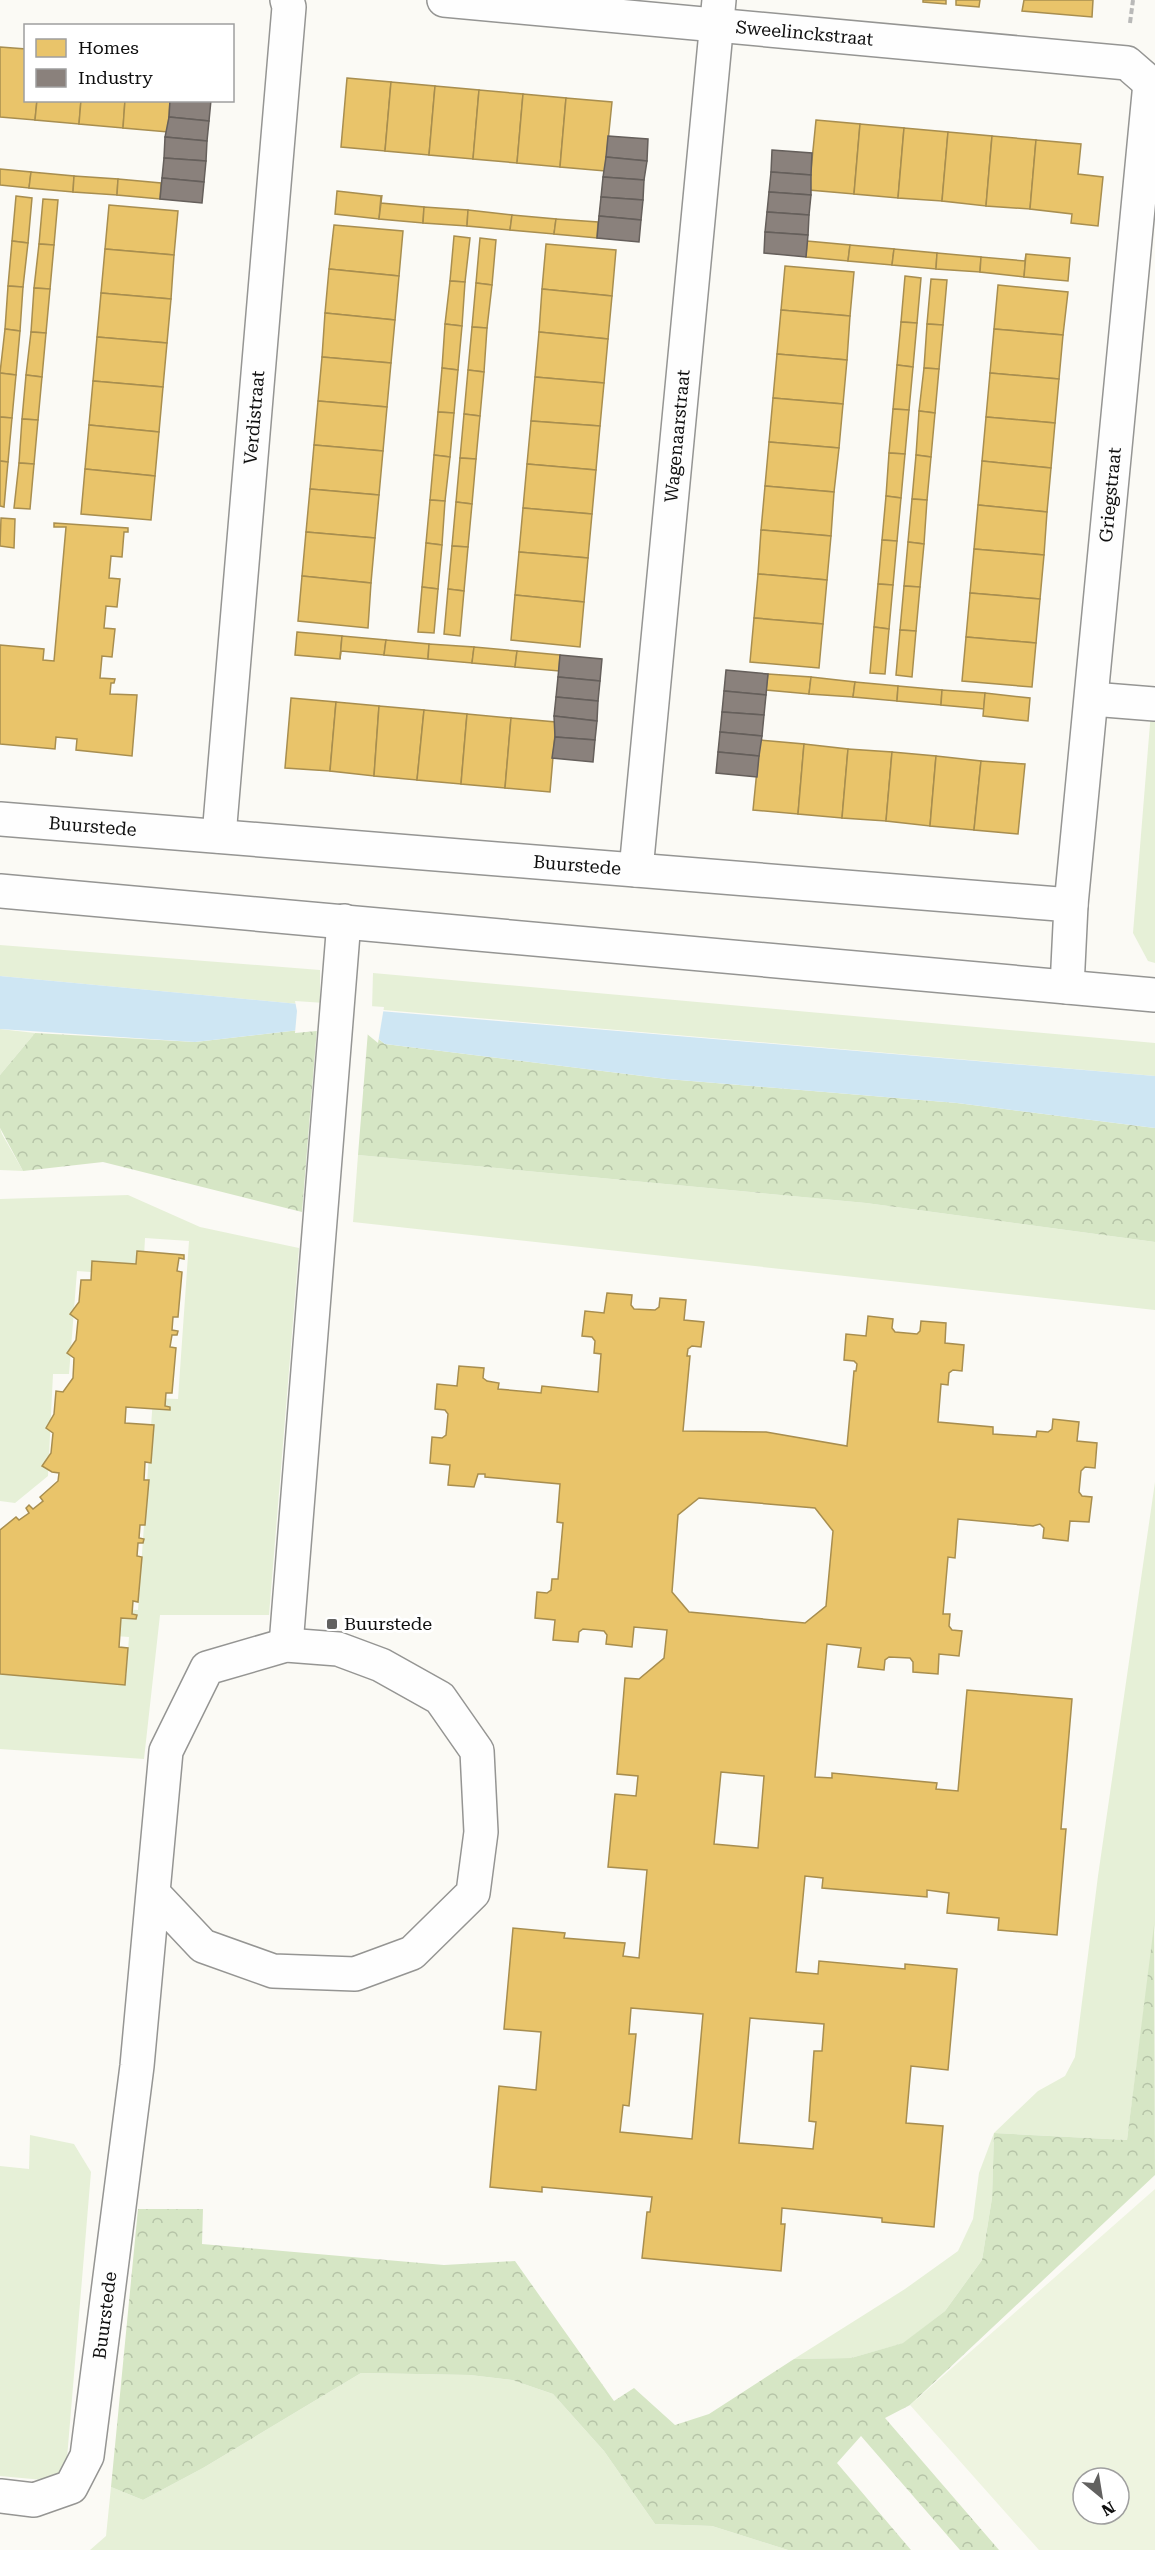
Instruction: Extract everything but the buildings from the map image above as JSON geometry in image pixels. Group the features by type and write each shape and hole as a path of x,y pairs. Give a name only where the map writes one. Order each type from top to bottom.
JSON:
{"street":[{"name":"Verdistraat","path":"219,836 289,7 287,0"},
{"name":"Sweelinckstraat","path":"444,0 717,13 1126,63 1152,82"},
{"name":"Wagenaarstraat","path":"636,870 717,13"},
{"name":"Griegstraat","path":"1071,905 1152,82"},
{"path":"1092,699 1155,704"},
{"name":"Buurstede","path":"0,819 1071,905"},
{"path":"0,891 1155,995"},
{"path":"1067,987 1071,905"},
{"path":"286,1645 344,921"},
{"path":"286,1645 338,1649 381,1665 440,1698 477,1751 481,1832 474,1893 412,1953 355,1974 273,1971 203,1946 153,1893 166,1751 207,1668 286,1645"},
{"name":"Buurstede","path":"0,2496 34,2500 70,2487 87,2456 136,2066 153,1893"}],"green space":[{"path":"1153,687 1155,688 1155,963 1148,961 1133,933"},
{"path":"0,945 320,970 320,1006 0,976"},
{"path":"373,973 1155,1043 1155,1076 372,1009"},
{"path":"317,1028 302,1212 103,1162 23,1171 0,1128 0,1075 35,1033 195,1042"},
{"path":"0,1029 35,1033 0,1075"},
{"path":"368,1031 385,1044 667,1079 957,1103 1155,1128 1155,1242 866,1203 358,1155"},
{"path":"0,1128 2,1134 23,1171 0,1170"},
{"path":"358,1155 866,1203 1155,1242 1155,1310 353,1222"},
{"path":"128,1195 200,1227 299,1248 269,1615 160,1615 144,1759 0,1749 0,1671 126,1679 129,1637 115,1636 117,1609 138,1610 153,1398 178,1399 189,1241 145,1238 143,1276 77,1271 69,1374 53,1374 48,1476 15,1503 0,1501 0,1199"},
{"path":"1155,1482 1155,1925 1127,2140 994,2133 1038,2091 1065,2076 1075,2057 1098,1876"},
{"path":"1154,1925 1155,2175 910,2405 885,2418 999,2550 960,2550 861,2436 837,2463 911,2550 788,2550 712,2526 655,2524 604,2451 553,2394 512,2380 470,2375 361,2373 203,2468 143,2500 111,2487 138,2209 203,2209 202,2244 444,2265 515,2261 614,2401 634,2388 675,2425 709,2414 794,2359 851,2358 903,2343 945,2311 982,2260 992,2198 994,2133 1127,2140"},
{"path":"994,2133 992,2198 982,2260 945,2311 904,2343 851,2358 794,2359 905,2289 958,2251 973,2219 979,2173"},
{"path":"30,2135 74,2144 91,2172 65,2482 0,2476 0,2166 29,2169"},
{"path":"1155,2189 1155,2550 1039,2550 910,2405"},
{"path":"361,2373 470,2375 512,2380 553,2394 604,2451 655,2524 712,2526 788,2550 90,2550 106,2536 111,2487 143,2500 203,2468"}],"water":[{"path":"0,976 320,1006 1155,1076 1155,1128 957,1103 667,1079 385,1044 368,1031 317,1028 195,1042 0,1029"}],"pier":[{"path":"295,1001 384,1007 378,1043 367,1034 317,1031 295,1033 297,1011"}],"place":[{"name":"Buurstede","path":"332,1624"}]}
